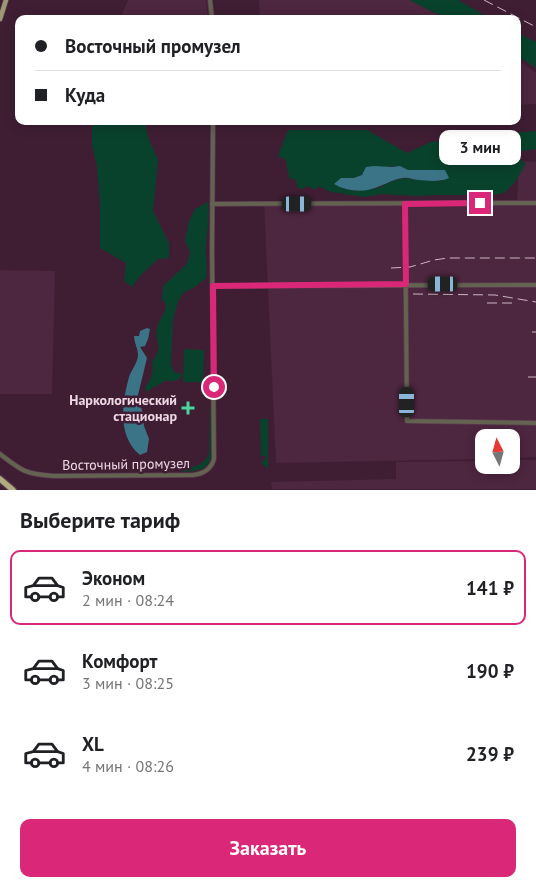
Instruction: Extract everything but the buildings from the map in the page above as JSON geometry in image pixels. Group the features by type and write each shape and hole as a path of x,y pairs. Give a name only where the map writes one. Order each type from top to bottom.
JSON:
{"highway":[{"path":"0,479 13,490"}],"main road":[{"path":"0,19 6,0"}],"street":[{"path":"210,0 212,15"},
{"name":"Восточный промузел","path":"0,454 17,467 32,475 190,475 206,471 212,464 214,459 213,125"},
{"path":"212,204 536,203"},
{"path":"405,204 407,421 536,423"},
{"path":"213,286 536,284"}],"shaded area":[{"path":"128,0 206,0 208,15 122,15"},
{"path":"259,0 410,0 438,15 260,15"},
{"path":"521,62 536,73 536,104 521,105"},
{"path":"519,161 536,162 536,457 520,458 520,429 475,429 475,459 276,463 264,202 517,200"},
{"path":"0,270 55,271 52,394 0,394"},
{"path":"520,460 536,460 536,489 272,489 271,482 396,479 396,462 475,461 475,474 520,474"}],"green space":[{"path":"409,0 458,0 484,15 439,15"},
{"path":"521,34 536,42 536,68 521,58"},
{"path":"92,125 145,125 149,140 158,160 153,211 169,243 169,258 158,259 140,276 132,287 124,281 126,263 100,248 97,166 92,145"},
{"path":"288,130 367,130 407,153 433,141 450,144 460,135 482,136 536,131 536,149 522,151 519,158 526,164 515,182 504,193 492,195 416,196 381,194 365,197 331,192 318,186 317,189 307,186 303,189 298,188 296,180 289,178 286,160 278,156","holes":["400,166 408,170 445,170 442,181 404,178 392,181 378,188 356,191 341,188 341,178 354,178 385,167"]},
{"path":"208,202 206,278 195,287 183,293 173,319 171,365 175,373 182,373 181,378 174,381 165,381 146,392 145,388 152,373 152,362 159,348 157,328 166,305 162,299 163,286 187,264 190,253 185,240 189,221 195,209"},
{"path":"184,349 204,350 203,382 183,382"},
{"path":"210,407 212,410 213,439 210,461 202,469 181,472 200,464 209,454"},
{"path":"260,419 268,419 268,469 261,463 266,458 261,456"}],"water":[{"path":"400,166 408,170 445,170 449,178 434,181 403,178 363,191 345,189 334,184 341,178 354,178 362,175 366,167"},
{"path":"147,328 150,329 148,339 145,346 140,347 147,358 137,399 142,410 144,426 149,439 147,452 140,455 128,438 123,419 123,408 129,377 138,358 134,336 139,336 140,331"}],"railway":[{"path":"484,0 513,15"},
{"path":"521,19 536,27"},
{"path":"391,268 410,267 448,258 536,258"},
{"path":"413,294 495,295 536,302"},
{"path":"487,303 512,303"},
{"path":"528,377 536,377"}],"place":[{"name":"Наркологический стационар","path":"188,408"}],"route":[{"path":"214,387 213,286 406,284 405,204 480,203"}]}
